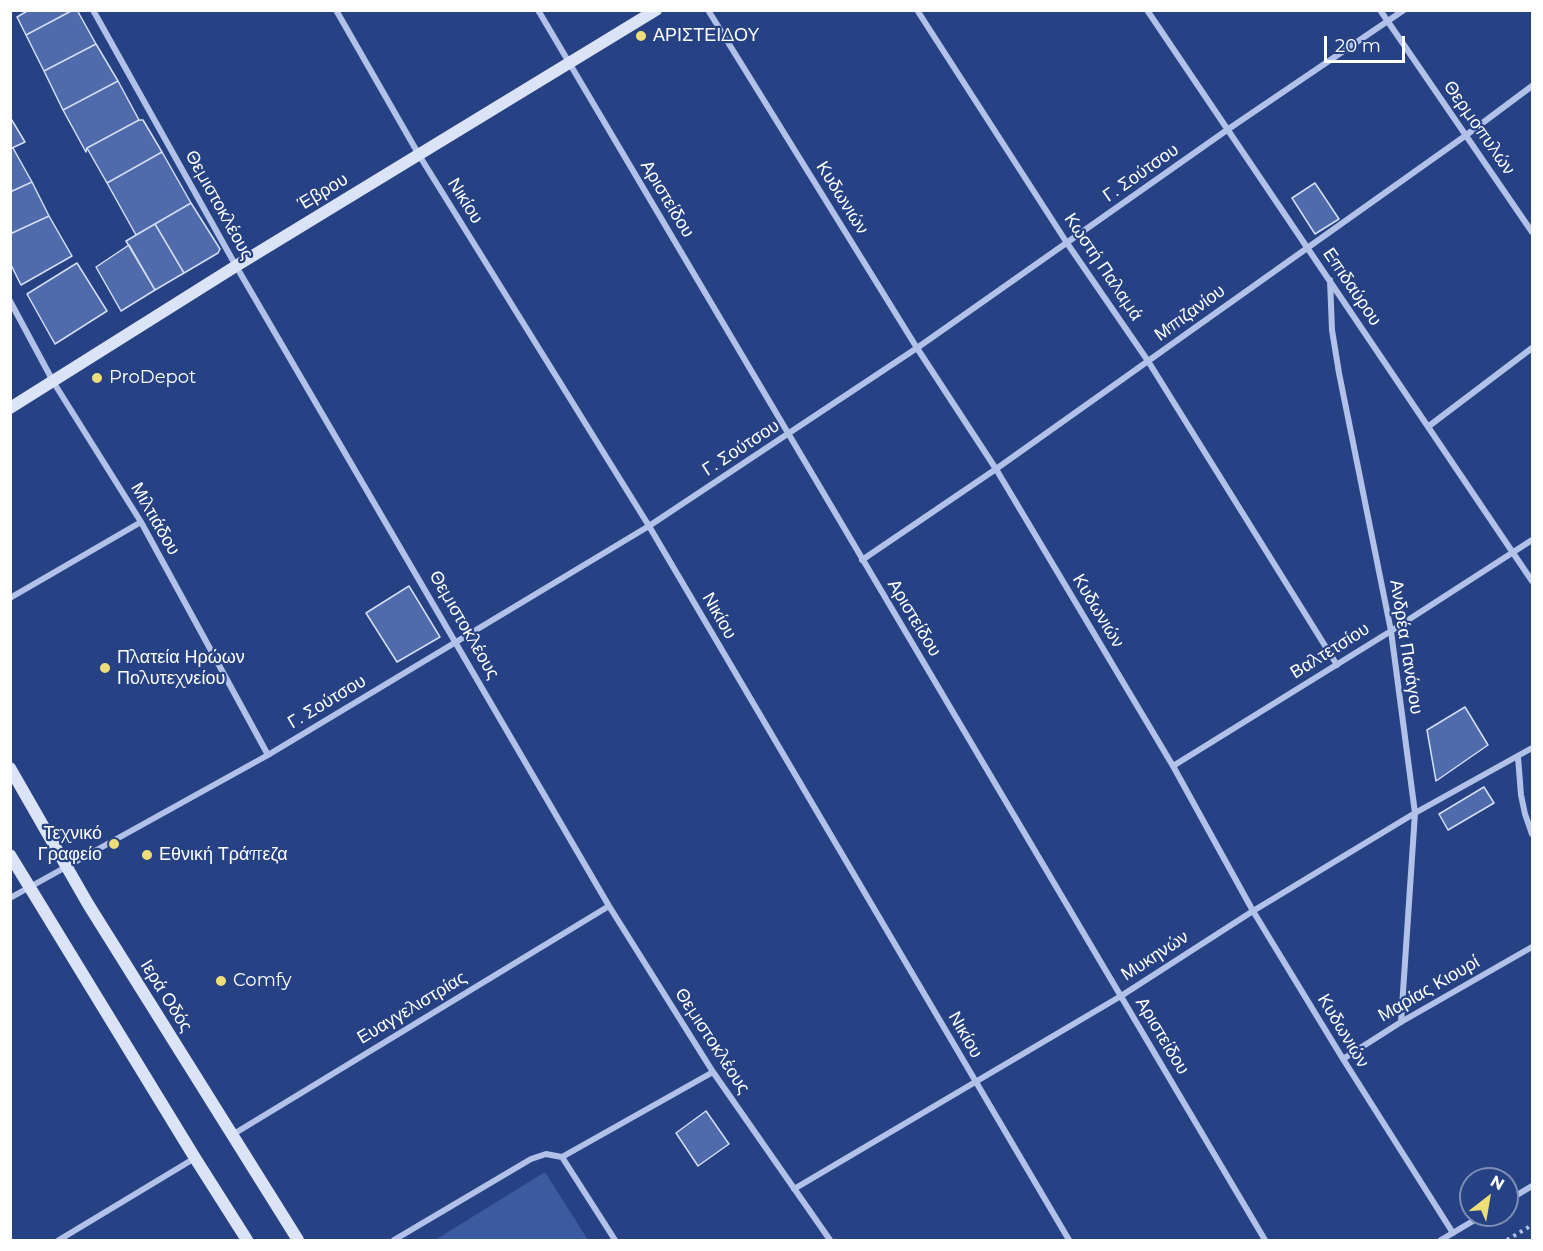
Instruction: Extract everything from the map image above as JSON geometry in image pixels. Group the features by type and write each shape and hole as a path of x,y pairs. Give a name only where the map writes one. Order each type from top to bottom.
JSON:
{"main road":[{"name":"Έβρου","path":"10,408 236,266 656,10"},
{"name":"Ιερά Οδός","path":"10,768 66,866 231,1136 298,1240"},
{"path":"10,855 247,1240"}],"street":[{"name":"Θεμιστοκλέους","path":"93,10 236,266 609,906 713,1072 830,1240"},
{"name":"Νικίου","path":"336,10 418,155 649,526 1069,1240"},
{"name":"Αριστείδου","path":"538,10 1265,1240"},
{"name":"Κυδωνιών","path":"708,10 917,348 996,469 1173,766 1253,911 1342,1059 1453,1233"},
{"name":"Κωστή Παλαμά","path":"917,10 1067,243 1148,361 1338,665"},
{"path":"1149,13 1159,10"},
{"name":"Θερμοπυλών","path":"1380,10 1533,232"},
{"name":"Γ. Σούτσου","path":"10,898 268,755 649,526 917,348 1227,130 1404,10"},
{"name":"Επιδαύρου","path":"1149,13 1533,581"},
{"name":"Μπιζανίου","path":"862,560 996,469 1466,136 1533,86"},
{"name":"Ανδρέα Πανάγου","path":"1330,280 1332,330 1391,631 1415,813 1401,1022"},
{"name":"Μιλτιάδου","path":"10,301 54,382 141,522 268,755"},
{"path":"1429,426 1533,348"},
{"path":"10,598 141,522"},
{"name":"Βαλτετσίου","path":"1173,766 1338,665 1533,540"},
{"name":"Μυκηνών","path":"794,1188 1121,996 1253,911 1415,813 1533,748"},
{"path":"1518,757 1521,795 1533,834"},
{"name":"Ευαγγελιστρίας","path":"231,1136 609,906"},
{"name":"Μαρίας Κιουρί","path":"1342,1059 1401,1022 1533,947"},
{"path":"394,1240 531,1159 546,1154 562,1157 713,1072"},
{"path":"562,1157 615,1240"},
{"path":"59,1240 195,1158"},
{"path":"1519,1194 1533,1186"},
{"path":"1441,1240 1463,1227"}],"path":[{"path":"1507,1240 1533,1226"}],"shaded area":[{"path":"545,1172 588,1240 435,1240"}],"building":[{"path":"29,10 73,10 26,35 17,17"},
{"path":"77,10 96,44 44,71 26,35"},
{"path":"96,44 118,81 63,110 44,71"},
{"path":"118,81 139,120 87,148 86,152 63,110"},
{"path":"10,117 25,142 10,149"},
{"path":"143,120 162,152 107,183 87,148"},
{"path":"13,148 32,182 10,192 10,149"},
{"path":"162,152 191,203 136,235 107,183"},
{"path":"32,182 49,216 10,234 10,192"},
{"path":"1315,183 1339,219 1315,234 1292,198"},
{"path":"191,203 220,249 218,253 184,273 155,224"},
{"path":"49,216 72,256 21,285 10,263 10,234"},
{"path":"155,224 184,273 155,290 126,241"},
{"path":"129,245 155,290 121,311 96,267"},
{"path":"77,263 107,311 55,344 27,294"},
{"path":"409,586 440,637 397,662 366,613"},
{"path":"1465,707 1488,745 1436,781 1427,730"},
{"path":"1484,787 1494,803 1448,830 1439,814"},
{"path":"706,1111 729,1144 698,1166 676,1133"}],"place":[{"name":"ΑΡΙΣΤΕΙΔΟΥ","path":"641,36"},
{"name":"ProDepot","path":"97,378"},
{"name":"Πλατεία Ηρώων Πολυτεχνείου","path":"105,668"},
{"name":"Τεχνικό Γραφείο","path":"114,844"},
{"name":"Εθνική Τράπεζα","path":"147,855"},
{"name":"Comfy","path":"221,981"}]}
